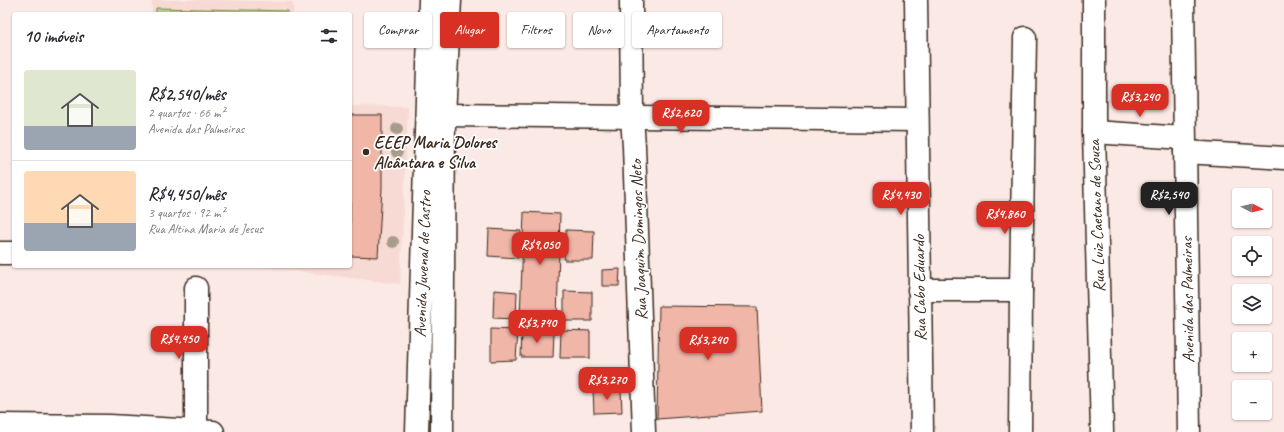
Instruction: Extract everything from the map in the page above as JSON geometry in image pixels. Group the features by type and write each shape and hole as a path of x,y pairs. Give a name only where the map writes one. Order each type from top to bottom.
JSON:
{"street":[{"name":"Avenida Juvenal de Castro","path":"417,432 430,0"},
{"name":"Avenida Juvenal de Castro","path":"442,432 444,115 450,0"},
{"name":"Rua Joaquim Domingos Neto","path":"632,0 632,117 644,432"},
{"name":"Rua Cabo Eduardo","path":"916,0 922,432"},
{"name":"Rua Luiz Caetano de Souza","path":"1094,0 1094,132 1102,432"},
{"name":"Avenida das Palmeiras","path":"1183,0 1189,432"},
{"path":"1020,432 1025,38"},
{"path":"444,115 917,120"},
{"path":"1094,132 1284,158"},
{"path":"0,253 12,253"},
{"path":"0,425 201,432 196,288"},
{"path":"919,290 1021,290"}],"shaded area":[{"path":"152,0 293,2 293,12 152,12"},
{"path":"352,106 408,107 400,284 272,268 352,268"}],"green space":[{"path":"156,8 288,11 288,12 156,12"}],"building":[{"name":"EEEP Maria Dolores Alcântara e Silva","path":"352,115 382,115 382,188 378,257 352,256"},
{"path":"524,212 560,214 557,319 520,318"},
{"path":"489,229 521,231 518,258 488,256"},
{"path":"566,230 594,231 593,260 564,260"},
{"path":"620,269 619,286 602,286 602,270"},
{"path":"494,290 517,292 516,319 493,318"},
{"path":"564,291 592,292 592,321 564,321"},
{"path":"659,306 757,307 762,411 657,419"},
{"path":"491,329 518,330 516,360 491,361"},
{"path":"561,330 590,331 590,358 560,358"},
{"path":"522,331 554,332 553,357 521,357"},
{"path":"593,389 621,389 622,412 594,413"}],"place":[{"name":"EEEP Maria Dolores Alcântara e Silva","path":"366,152"}]}
